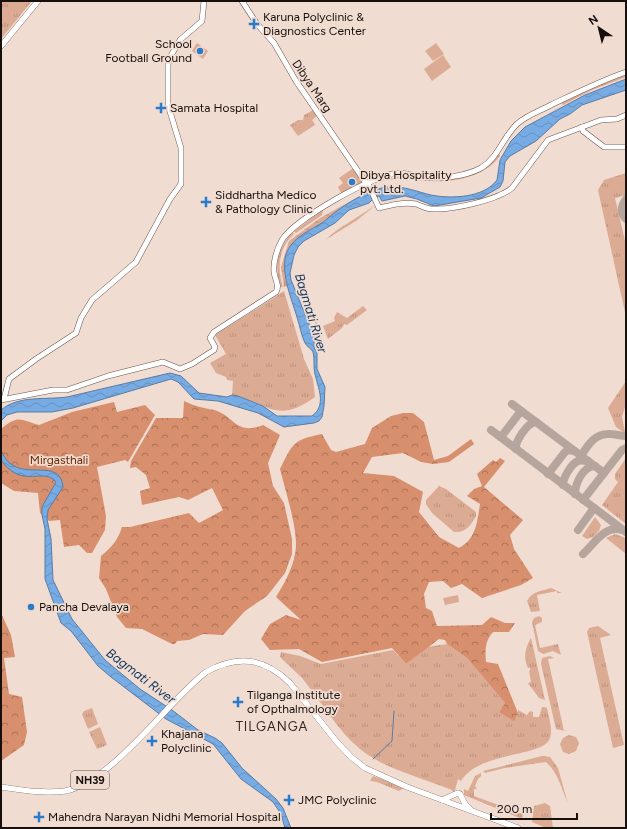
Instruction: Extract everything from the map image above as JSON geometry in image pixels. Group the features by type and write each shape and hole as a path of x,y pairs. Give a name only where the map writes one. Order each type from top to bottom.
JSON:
{"main road":[{"path":"1,46 38,1"},
{"path":"204,1 202,21 180,40 169,58 168,65 168,105 181,148 182,181 136,262 92,300 81,318 76,333 36,359 9,379 2,400 53,390 67,390 108,376 163,362 180,369 188,366 214,350 215,347 210,338 214,332 275,294 278,288 274,273 275,259 280,244 286,235 318,211 368,184 398,173 437,178 471,172 491,160 507,135 525,118 594,85 626,72"},
{"name":"Dibya Marg","path":"242,1 258,24 274,43 280,57 368,184 379,208 397,204 408,204 436,209 471,204 505,193 515,186 545,142 558,135 582,126"},
{"path":"626,115 617,119 604,119 582,126 583,131 604,147 626,147"},
{"name":"NH39","path":"1,787 38,792 53,792 72,789 83,784 109,767 200,676 218,665 238,660 264,664 280,673 290,683 336,741 358,763 373,773 518,828"},
{"path":"442,800 459,793 465,804 473,812"}],"green space":[{"path":"1,1 32,1 1,39"},
{"name":"School Football Ground","path":"197,43 208,51 203,59 192,51"},
{"path":"436,43 444,54 433,61 425,51"},
{"path":"443,55 451,67 432,81 424,69"},
{"path":"626,74 626,77 592,90 563,105 561,103 605,82"},
{"path":"313,110 317,116 312,120 309,117 292,128 290,125 298,120 303,120 304,115"},
{"path":"310,116 315,125 298,136 292,128"},
{"path":"499,154 500,156 494,163 486,169 477,174 458,180 422,181 404,178 386,180 400,176 422,179 466,175"},
{"name":"Dibya Hospitality pvt. Ltd.","path":"354,169 362,183 342,195 338,187 343,183 339,178"},
{"path":"626,173 626,195 615,198 626,245 626,317 598,190 604,180"},
{"path":"369,191 370,193 354,200 296,240 287,255 285,270 286,283 288,286 284,287 281,267 289,241 320,218"},
{"path":"376,205 356,221 325,240 337,230"},
{"path":"323,210 322,215 296,233 294,231"},
{"path":"292,232 294,234 285,246 280,259 280,273 283,287 281,287 277,272 278,258 283,244"},
{"path":"305,284 323,344 321,344"},
{"path":"284,291 304,359 313,379 315,397 291,410 282,411 273,410 232,395 233,381 227,380 226,377 216,373 210,363 226,354 215,335"},
{"path":"363,306 367,310 347,325 344,324 342,328 328,339 323,326 335,321 334,318 337,312 347,318"},
{"path":"626,381 626,404 622,417 625,432 623,432 616,427 608,408"},
{"path":"184,401 195,406 221,413 240,426 254,428 263,425 280,435 268,463 273,486 284,503 292,539 292,554 285,573 267,596 245,611 223,635 203,634 189,640 177,641 175,644 172,644 142,629 126,628 117,617 106,589 99,578 101,556 114,543 119,536 122,527 130,527 189,513 199,523 223,510 212,488 188,500 179,497 142,505 140,491 150,488 146,475 136,467 130,468 131,461 156,418 183,418"},
{"name":"Mirgasthali","path":"114,402 117,412 145,405 155,415 128,462 125,460 97,467 106,516 105,530 92,553 87,553 79,545 64,547 60,520 49,521 40,513 38,493 14,491 1,483 1,429 12,421 16,420 23,420 39,425 72,412"},
{"path":"403,413 413,413 424,422 434,460 448,456 471,439 474,444 449,462 433,464 421,462 403,453 372,457 363,473 394,476 423,492 419,512 439,537 459,548 469,540 477,524 480,504 467,496 474,489 482,486 477,474 493,460 496,462 500,458 505,461 484,487 523,520 510,535 514,549 533,578 521,585 482,598 462,584 451,588 443,581 429,582 424,594 426,608 432,611 437,626 482,625 491,617 505,623 515,623 509,632 493,632 490,635 486,646 486,662 498,664 518,713 514,721 499,712 505,703 467,658 447,644 445,640 439,639 406,664 392,648 322,662 299,649 270,650 261,639 270,624 286,615 301,620 276,597 290,571 294,560 296,545 294,524 280,469 291,448 305,438 322,434 331,450 336,452 365,444 372,428 391,416"},
{"path":"626,458 626,524 602,505 618,482 615,479 615,474"},
{"path":"439,486 446,489 476,512 476,516 465,530 454,532 432,513 426,504 426,500"},
{"path":"595,517 601,525 599,531 593,537 587,539 582,536"},
{"path":"615,534 626,538 626,554 606,538"},
{"path":"551,588 562,593 557,593 557,591 537,595 540,611 531,612 527,601 529,598 538,592"},
{"path":"458,595 459,602 445,605 443,598"},
{"path":"1,613 11,635 15,657 4,658 9,694 22,697 27,732 24,745 1,761"},
{"path":"539,616 542,618 542,622 535,625 540,648 558,644 561,655 553,651 543,654 538,651 532,622 534,618"},
{"path":"598,626 611,635 600,638 624,745 613,748 587,632 589,628"},
{"path":"531,638 545,700 539,698 528,683 531,682 529,671 530,668 528,668 526,664 525,653"},
{"path":"447,644 467,658 505,703 499,712 518,713 518,710 527,715 530,711 533,712 533,717 539,717 542,707 547,708 551,731 550,738 545,744 536,749 496,759 482,764 470,771 461,781 458,779 454,794 452,790 392,768 360,749 344,733 302,678 280,657 281,652 300,656 321,664 393,650 406,664 427,647"},
{"path":"550,656 554,658 548,659 564,731 556,729 541,664 542,658"},
{"path":"92,708 98,724 88,729 82,714 84,711"},
{"path":"100,727 107,745 97,749 89,732"},
{"path":"569,735 576,737 579,743 576,751 569,754 563,752 560,744 563,738"},
{"path":"542,756 550,757 558,768 568,804 556,775 546,762 505,768 485,773 483,771"},
{"path":"481,773 481,776 475,786 477,789 474,789 474,796 523,814 522,819 464,795 464,789 468,791 475,776"},
{"path":"373,776 404,788 399,791 377,782 370,781"},
{"path":"545,803 550,806 553,828 546,828 532,822 534,806"}],"water":[{"path":"626,79 626,90 582,105 560,119 536,141 510,156 505,162 503,181 500,187 481,198 434,206 405,196 382,201 379,196 374,198 369,203 349,210 335,223 304,241 298,247 294,255 290,273 291,280 314,336 314,347 317,353 317,369 325,387 324,406 322,417 319,421 284,427 258,413 218,401 194,399 178,382 171,379 73,408 52,412 17,412 7,415 1,421 1,410 16,402 32,399 67,397 170,373 181,376 199,393 227,397 232,395 238,396 263,406 277,416 312,416 317,412 319,407 320,396 314,371 314,355 302,337 286,280 285,261 287,252 291,245 304,233 349,203 374,190 400,187 431,195 448,197 476,194 491,186 497,180 500,160 511,141 525,127 585,95"},
{"path":"1,450 8,461 16,467 46,470 54,472 60,477 63,487 48,510 47,519 51,539 53,580 72,619 105,660 140,689 172,710 198,730 222,743 242,768 276,799 283,808 291,828 285,828 281,814 273,802 241,779 213,744 166,719 111,677 98,666 71,631 61,623 45,579 45,529 42,515 42,507 56,482 45,476 24,476 14,472 1,460"}],"waterway":[{"path":"373,759 392,741 394,711"}],"taxiway":[{"path":"626,199 622,209 626,219"},
{"path":"512,404 604,473 622,450 626,448"},
{"path":"501,437 521,411"},
{"path":"516,449 517,442 522,433 525,429 536,422"},
{"path":"491,430 626,532"},
{"path":"581,456 592,440 600,435 610,434 626,436"},
{"path":"548,474 565,452 569,450 574,451"},
{"path":"563,485 566,475 575,463 578,461 588,461"},
{"path":"575,494 576,485 580,476 587,469 595,466"},
{"path":"583,500 604,473"},
{"path":"578,530 594,508"},
{"path":"583,554 605,532 616,529 622,530"}],"place":[{"name":"Karuna Polyclinic & Diagnostics Center","path":"254,24"},
{"name":"School Football Ground","path":"200,51"},
{"name":"Samata Hospital","path":"161,108"},
{"name":"Dibya Hospitality pvt. Ltd.","path":"352,182"},
{"name":"Siddhartha Medico & Pathology Clinic","path":"206,202"},
{"name":"Pancha Devalaya","path":"31,607"},
{"name":"Tilganga Institute of Opthalmology","path":"238,702"},
{"name":"Khajana Polyclinic","path":"152,741"},
{"name":"JMC Polyclinic","path":"289,800"},
{"name":"Mahendra Narayan Nidhi Memorial Hospital","path":"39,817"}],"district":[{"name":"TILGANGA","path":"272,726"}],"water label":[{"name":"Bagmati River","path":"311,313"},
{"name":"Bagmati River","path":"141,676"}]}
